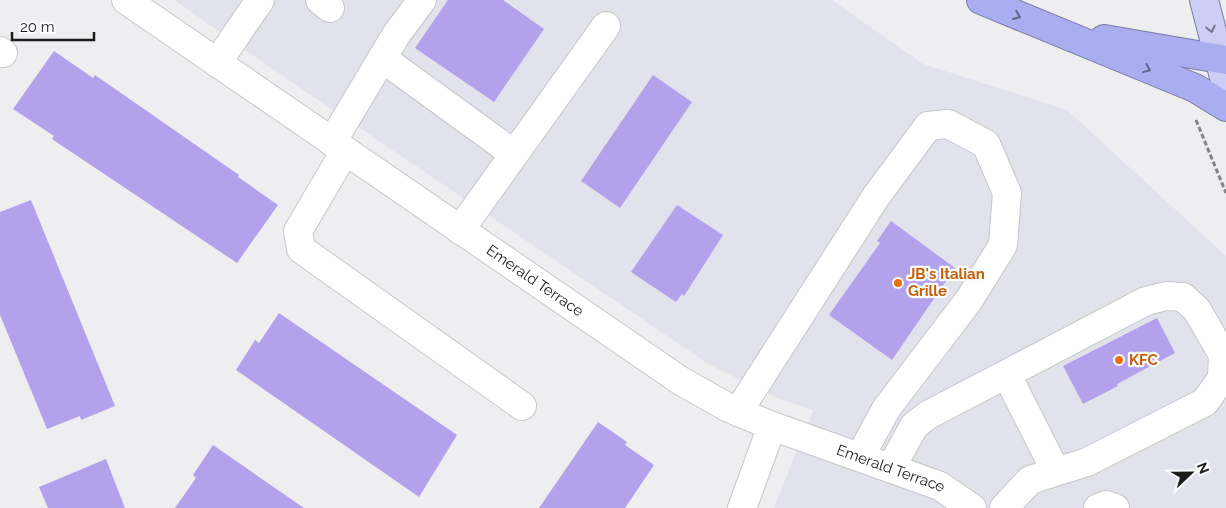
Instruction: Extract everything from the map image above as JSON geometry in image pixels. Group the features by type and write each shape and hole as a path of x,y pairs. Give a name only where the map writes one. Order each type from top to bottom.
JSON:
{"highway":[{"path":"981,0 1195,88 1226,107"},
{"path":"1053,31 1222,59"}],"main road":[{"path":"1204,0 1222,59 1226,85"}],"street":[{"name":"Emerald Terrace","path":"126,0 682,381 738,412 772,426 940,486 972,508"},
{"path":"217,63 260,0"},
{"path":"422,0 382,58 338,146 298,231 301,249 522,406"},
{"path":"460,230 606,26"},
{"path":"382,58 514,154"},
{"path":"738,412 876,198 922,134 928,126 948,124 986,144 1008,194 1003,245 969,300 886,409 860,458"},
{"path":"891,468 914,426 921,421 1146,301 1166,296 1183,296 1197,310 1222,355 1222,378 1205,402 1086,462 1055,470 1030,480 1004,508"},
{"path":"1007,375 1055,470"},
{"path":"742,508 772,426"},
{"path":"1098,508 1106,505 1115,508"}],"shaded area":[{"path":"174,0 832,0 923,64 1067,110 1226,256 1226,508 774,508 813,410 779,399 710,365 271,68"}],"building":[{"path":"448,0 503,0 544,29 494,102 415,48"},
{"path":"54,51 93,78 95,75 239,175 238,177 278,205 237,263 52,139 54,136 13,109"},
{"path":"653,75 692,102 620,208 581,181"},
{"path":"31,200 115,406 81,420 80,416 47,429 0,315 0,212"},
{"path":"677,205 723,235 684,296 682,294 676,302 631,272"},
{"name":"JB's Italian Grille","path":"891,221 955,268 892,360 829,315 880,243 877,241"},
{"path":"279,313 457,435 419,497 236,370 255,340 259,343"},
{"name":"KFC","path":"1157,318 1175,353 1083,404 1063,366"},
{"path":"598,422 627,442 625,445 654,465 625,508 539,508"},
{"path":"213,445 304,508 175,508 196,478 193,475"},
{"path":"106,459 125,508 48,508 39,487"}],"place":[{"name":"JB's Italian Grille","path":"898,283"},
{"name":"KFC","path":"1119,360"}]}
